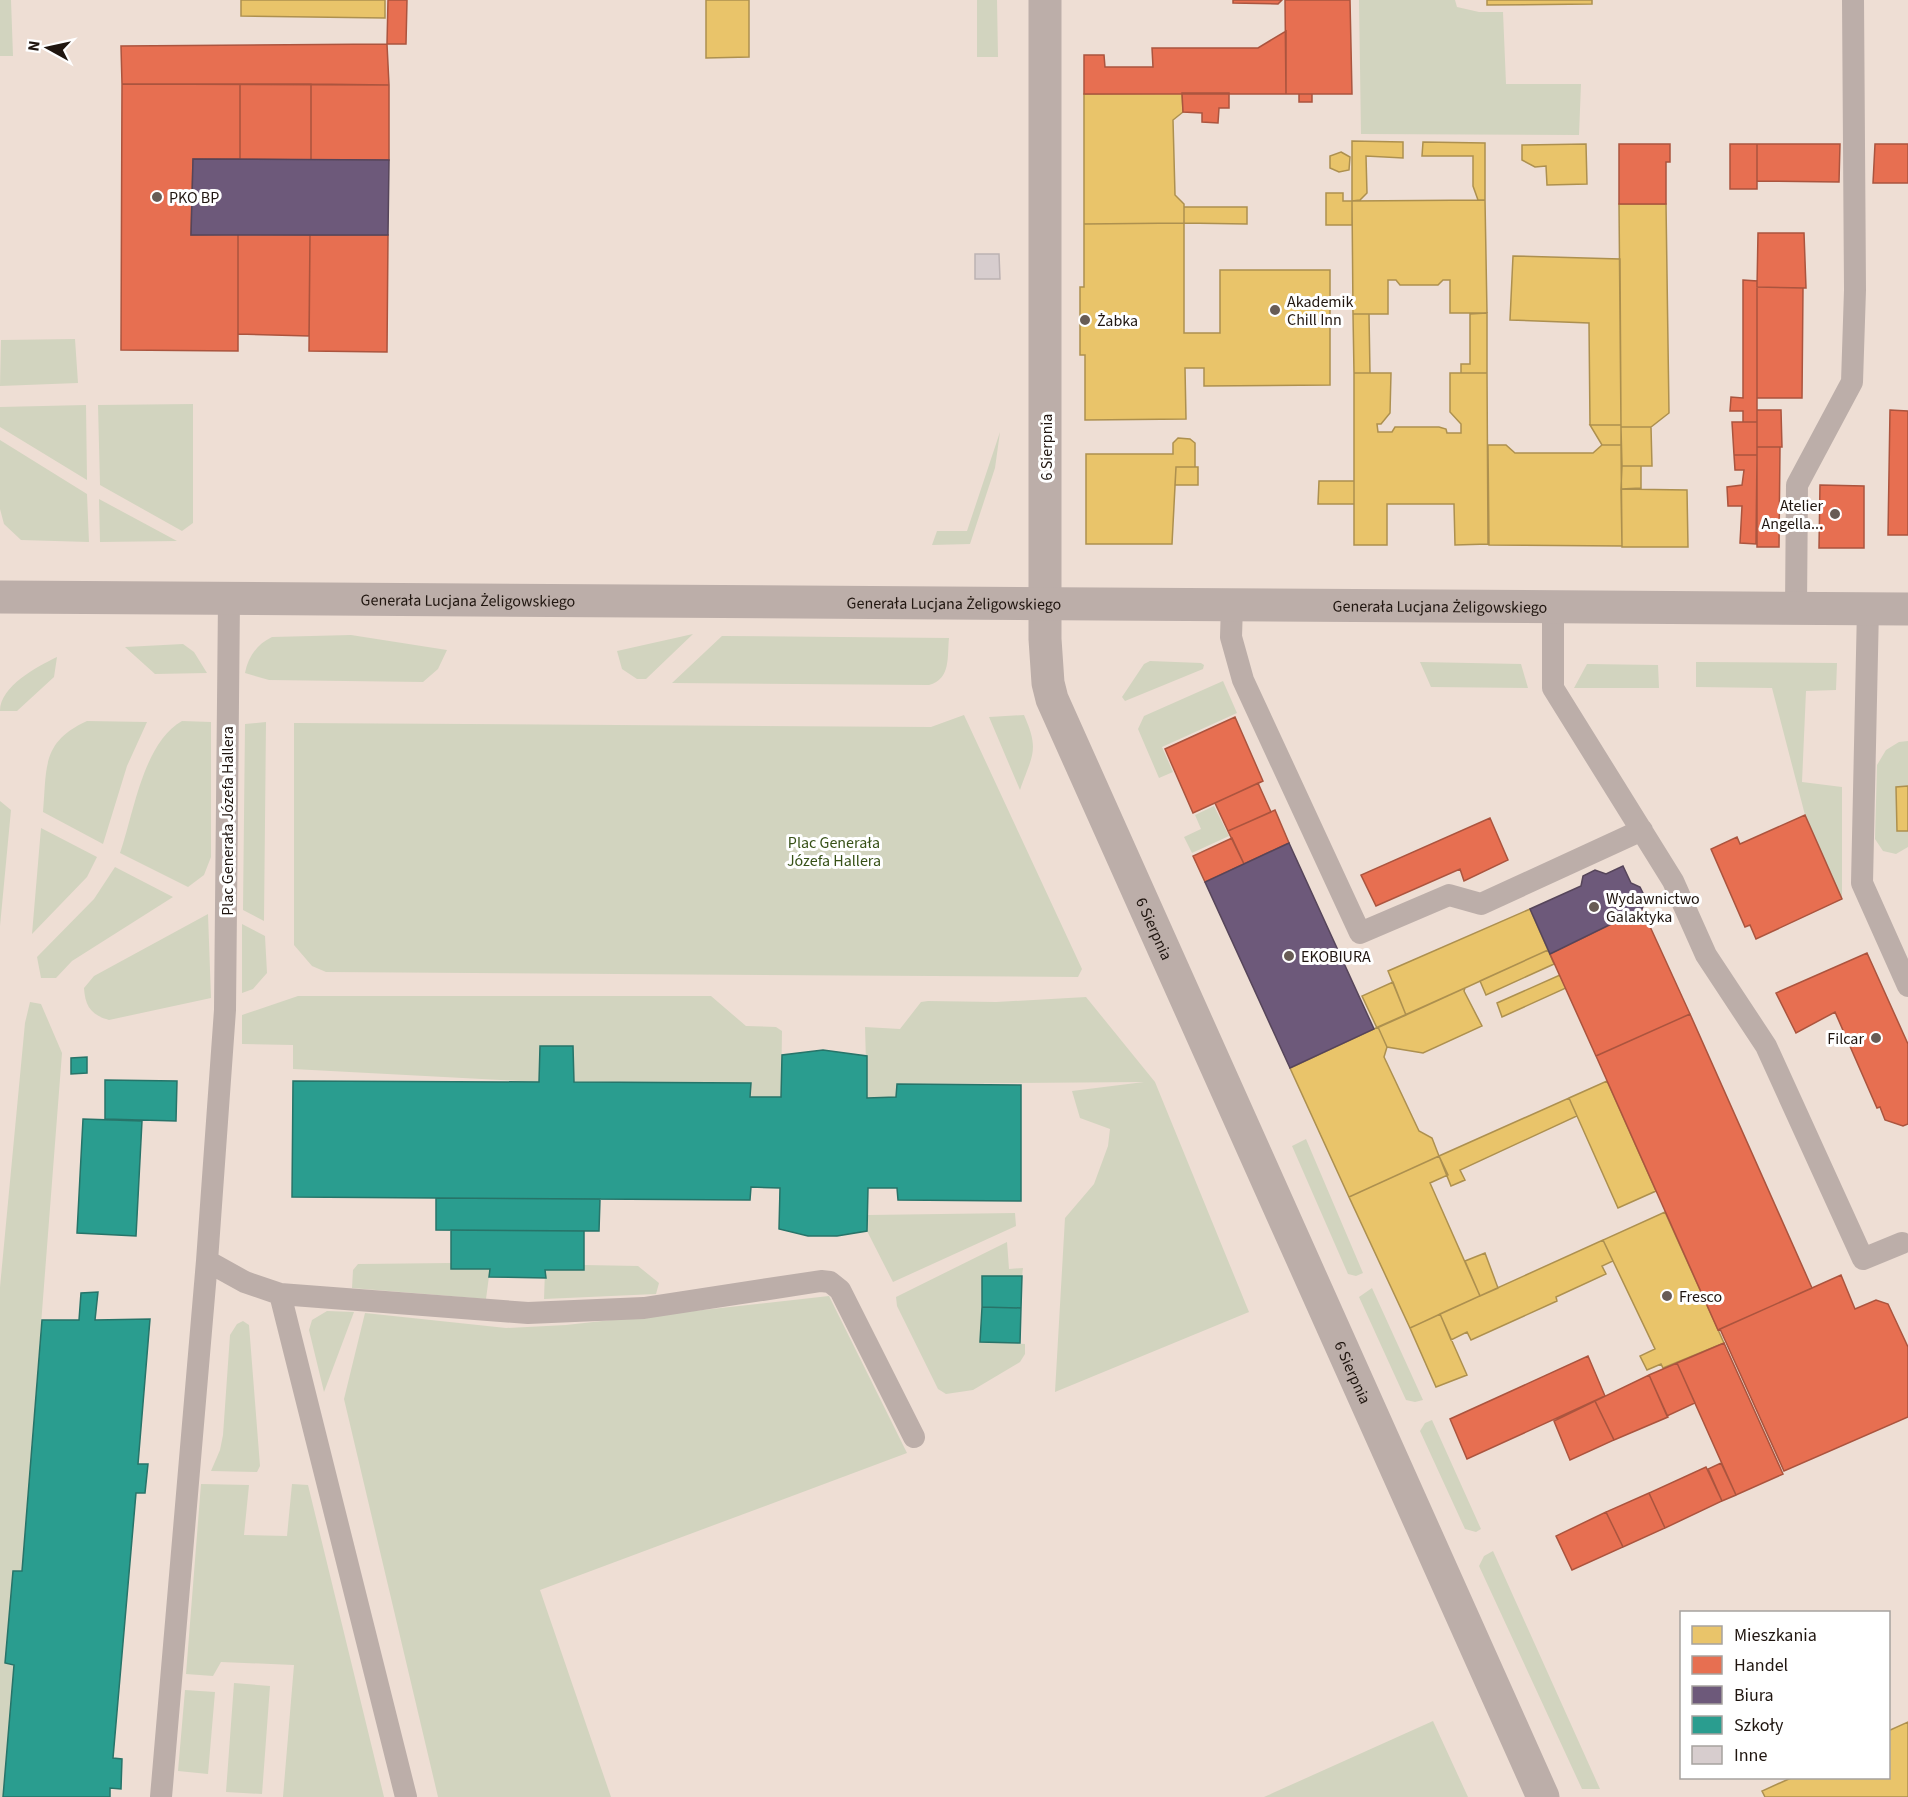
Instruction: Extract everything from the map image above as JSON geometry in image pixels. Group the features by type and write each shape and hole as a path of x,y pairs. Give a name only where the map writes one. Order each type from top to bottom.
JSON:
{"street":[{"name":"6 Sierpnia","path":"1045,0 1046,604 1048,683 1052,699 1543,1797"},
{"name":"Generała Lucjana Żeligowskiego","path":"0,597 1908,609"}],"lane":[{"path":"1796,608 1797,485 1852,382 1855,290 1853,0"},
{"name":"Plac Generała Józefa Hallera","path":"161,1797 207,1261 223,1044 229,599"},
{"path":"1232,605 1231,637 1243,680 1360,933 1449,896 1481,904 1642,830"},
{"path":"1553,607 1553,688 1673,881 1706,956 1766,1046 1863,1259 1902,1243"},
{"path":"1868,608 1862,883 1908,986"},
{"path":"207,1261 245,1282 280,1294 528,1313 645,1308 800,1283 830,1282 840,1290 914,1437"},
{"path":"280,1294 406,1797"}],"green space":[{"path":"0,0 11,0 13,56 0,56"},
{"path":"977,0 997,0 998,57 977,57"},
{"path":"1359,0 1455,0 1457,7 1479,12 1503,12 1506,84 1581,84 1579,135 1361,134"},
{"path":"75,339 78,383 0,386 1,340"},
{"path":"193,404 193,523 182,531 100,485 98,405"},
{"path":"86,405 87,480 0,427 0,407"},
{"path":"1000,432 995,468 970,544 932,545 937,531 967,531"},
{"path":"0,440 87,494 89,542 21,540 4,524 0,509"},
{"path":"99,499 177,541 100,542"},
{"path":"693,634 646,679 637,679 622,669 617,651"},
{"path":"351,635 447,650 438,669 423,682 269,680 245,673 254,652 272,637"},
{"path":"722,636 949,638 948,660 941,678 929,685 672,683"},
{"path":"183,644 194,652 207,673 155,674 125,647"},
{"path":"57,657 54,677 17,711 0,711 6,693 13,685 31,671"},
{"path":"1150,661 1204,665 1203,669 1125,701 1122,697 1144,664"},
{"path":"1420,662 1521,664 1528,688 1431,687"},
{"path":"1696,662 1837,663 1836,690 1806,691 1802,782 1842,787 1842,899 1805,815 1772,688 1696,687"},
{"path":"1587,664 1658,665 1659,688 1574,688"},
{"path":"1223,681 1237,713 1162,747 1173,772 1159,778 1138,729 1144,716"},
{"name":"Plac Generała Józefa Hallera","path":"964,715 1082,969 1078,977 326,972 312,966 294,945 294,723 931,727"},
{"path":"1024,715 1033,745 1031,760 1020,790 989,717"},
{"path":"87,721 147,722 127,766 103,844 43,812 47,769 54,747 72,729"},
{"path":"182,721 211,722 211,857 204,875 188,887 120,853 135,799 149,762 169,731"},
{"path":"266,722 264,921 243,910 245,724"},
{"path":"1908,741 1908,786 1896,787 1897,830 1908,831 1908,847 1896,854 1883,851 1875,839 1877,765 1886,750 1899,742"},
{"path":"0,801 11,810 0,926"},
{"path":"1214,806 1229,836 1192,853 1184,837 1201,829 1195,815"},
{"path":"41,828 97,857 87,877 32,934"},
{"path":"115,867 173,897 72,961 56,978 41,978 37,957 94,899"},
{"path":"208,914 211,998 109,1020 90,1009 84,988 94,976"},
{"path":"242,924 265,936 267,973 253,989 242,993"},
{"path":"298,996 711,996 746,1026 776,1027 782,1031 781,1097 750,1097 751,1084 574,1082 573,1046 540,1046 539,1082 293,1069 293,1045 242,1044 242,1015"},
{"path":"1086,997 1155,1082 1249,1312 1055,1392 1065,1218 1094,1184 1108,1146 1110,1129 1080,1118 1072,1091 1144,1082 897,1084 896,1097 867,1098 865,1027 900,1029 921,1002 928,1001 996,1002"},
{"path":"30,1002 41,1004 62,1053 22,1570 14,1571 5,1663 14,1666 3,1797 0,1797 0,1287 25,1023"},
{"path":"1306,1139 1363,1273 1356,1276 1348,1274 1292,1146"},
{"path":"1015,1213 1016,1226 893,1282 867,1231 868,1215"},
{"path":"1007,1242 1009,1269 1023,1268 1022,1276 982,1276 980,1341 1025,1344 1025,1354 1020,1362 973,1390 946,1394 938,1389 897,1306 896,1297"},
{"path":"451,1263 452,1269 490,1269 486,1299 352,1288 353,1270 358,1264"},
{"path":"584,1265 638,1266 659,1283 656,1294 544,1299 545,1270 584,1270"},
{"path":"1372,1288 1423,1400 1415,1402 1406,1400 1359,1297"},
{"path":"829,1296 907,1453 540,1590 611,1797 438,1797 344,1399 365,1313 506,1328 566,1325"},
{"path":"327,1311 354,1312 324,1392 309,1330 312,1320"},
{"path":"243,1321 249,1325 260,1466 257,1472 211,1471 220,1450 223,1435 230,1335 237,1324"},
{"path":"1432,1420 1481,1529 1476,1532 1465,1529 1420,1431 1425,1423"},
{"path":"201,1484 249,1485 244,1535 287,1536 292,1484 308,1485 384,1797 283,1797 294,1665 221,1662 213,1676 186,1674"},
{"path":"1493,1551 1600,1789 1582,1789 1479,1566 1484,1556"},
{"path":"234,1683 270,1686 262,1794 226,1792"},
{"path":"185,1690 215,1692 208,1774 178,1771"},
{"path":"1433,1721 1468,1797 1264,1797"}],"building: Mieszkania":[{"path":"241,0 385,0 385,18 241,16"},
{"path":"706,0 749,0 749,57 706,58"},
{"path":"1487,0 1592,0 1592,4 1487,5"},
{"path":"1182,93 1183,112 1173,120 1175,195 1184,204 1184,223 1084,224 1084,94"},
{"path":"1352,141 1403,142 1403,158 1366,156 1367,193 1360,200 1352,201"},
{"path":"1423,142 1485,143 1485,200 1478,200 1473,186 1473,156 1422,156"},
{"path":"1586,144 1587,184 1547,185 1546,166 1535,167 1522,160 1522,145"},
{"path":"1341,152 1350,157 1349,170 1339,172 1330,168 1330,156"},
{"path":"1326,193 1343,193 1343,201 1352,201 1352,225 1326,225"},
{"path":"1485,200 1487,313 1450,313 1450,280 1443,280 1438,285 1400,285 1396,280 1388,280 1388,314 1353,314 1352,201"},
{"path":"1619,204 1666,204 1669,413 1651,427 1621,427"},
{"path":"1184,207 1247,207 1247,224 1184,223"},
{"name":"Akademik Chill Inn","path":"1184,223 1184,333 1220,333 1220,270 1330,270 1330,385 1204,386 1204,368 1185,368 1186,419 1085,420 1085,355 1080,355 1080,287 1084,287 1084,224"},
{"path":"1513,256 1620,259 1621,425 1590,425 1589,323 1510,320"},
{"path":"1487,313 1487,373 1461,373 1461,364 1470,364 1470,314"},
{"path":"1353,314 1369,314 1370,373 1354,373"},
{"path":"1354,373 1391,373 1390,413 1381,424 1377,424 1378,432 1392,432 1395,427 1439,427 1446,429 1447,433 1461,433 1461,424 1450,412 1450,373 1487,373 1488,544 1455,545 1454,504 1387,504 1387,545 1354,545"},
{"path":"1590,425 1621,425 1621,445 1602,445"},
{"path":"1621,427 1651,427 1652,466 1622,466"},
{"path":"1178,438 1190,439 1195,443 1195,467 1176,467 1172,544 1086,544 1086,454 1173,454 1173,443"},
{"path":"1488,445 1506,445 1515,453 1593,453 1602,445 1621,445 1622,546 1489,545"},
{"path":"1622,466 1641,466 1641,488 1621,489"},
{"path":"1176,467 1198,467 1198,485 1175,485"},
{"path":"1319,481 1354,481 1354,504 1318,504"},
{"path":"1621,489 1687,490 1688,547 1622,547"},
{"path":"1908,786 1908,831 1897,831 1896,787"},
{"path":"1530,909 1548,950 1406,1015 1388,971"},
{"path":"1548,950 1554,964 1486,995 1480,981"},
{"path":"1560,975 1566,988 1502,1017 1497,1003"},
{"path":"1393,982 1406,1015 1377,1028 1362,996"},
{"path":"1465,988 1464,991 1482,1026 1423,1053 1387,1047 1378,1027"},
{"path":"1378,1027 1387,1047 1384,1057 1419,1131 1432,1138 1439,1156 1349,1197 1290,1068"},
{"path":"1607,1081 1656,1191 1618,1208 1569,1098"},
{"path":"1569,1098 1577,1116 1460,1170 1465,1180 1451,1186 1439,1156"},
{"path":"1439,1156 1448,1175 1430,1183 1480,1296 1410,1328 1349,1197"},
{"name":"Fresco","path":"1665,1212 1724,1343 1663,1368 1661,1364 1647,1370 1640,1356 1655,1349 1603,1240"},
{"path":"1603,1240 1613,1261 1602,1266 1606,1274 1556,1297 1557,1301 1471,1340 1467,1332 1451,1340 1440,1314"},
{"path":"1485,1253 1498,1288 1480,1296 1465,1261"},
{"path":"1440,1314 1467,1375 1436,1387 1410,1328"},
{"path":"1908,1722 1908,1797 1765,1797 1762,1791 1789,1779 1890,1779 1890,1730"}],"building: Handel":[{"path":"388,0 407,0 406,44 387,44"},
{"path":"1233,0 1282,0 1278,4 1233,3"},
{"path":"1285,0 1350,0 1352,94 1286,94"},
{"path":"1286,31 1286,94 1084,94 1084,55 1104,55 1105,67 1153,67 1152,48 1258,48"},
{"path":"387,44 389,85 122,84 121,46"},
{"name":"PKO BP","path":"122,84 240,84 240,159 193,159 191,235 238,234 238,351 121,350"},
{"path":"240,84 311,84 311,160 240,159"},
{"path":"311,84 389,85 389,160 311,160"},
{"path":"1182,93 1229,93 1229,108 1219,108 1218,123 1202,122 1202,113 1183,112"},
{"path":"1299,94 1312,94 1312,102 1299,102"},
{"path":"1619,144 1670,144 1670,162 1666,162 1666,204 1619,204"},
{"path":"1730,144 1757,144 1757,189 1730,189"},
{"path":"1757,144 1840,144 1839,182 1757,181"},
{"path":"1875,144 1908,144 1908,183 1873,183"},
{"path":"1758,233 1804,233 1806,288 1757,287"},
{"path":"238,234 310,235 309,336 238,334"},
{"path":"310,235 388,235 387,352 309,351"},
{"path":"1743,280 1757,281 1757,422 1743,422 1743,411 1730,411 1731,397 1743,398"},
{"path":"1757,287 1803,288 1802,398 1757,398"},
{"path":"1757,410 1781,410 1782,447 1757,447"},
{"path":"1890,410 1908,411 1908,535 1888,535"},
{"path":"1732,422 1757,422 1757,455 1734,455"},
{"path":"1757,447 1780,447 1779,547 1757,547"},
{"path":"1734,455 1757,455 1756,544 1740,543 1742,506 1728,506 1727,487 1742,485 1744,470 1735,470"},
{"path":"1820,485 1864,486 1864,548 1819,548"},
{"path":"1235,717 1263,781 1193,813 1165,749"},
{"path":"1258,783 1271,812 1228,831 1215,803"},
{"path":"1275,810 1289,843 1244,864 1228,831"},
{"path":"1805,815 1842,899 1756,939 1750,925 1745,927 1711,849 1737,837 1740,844"},
{"path":"1490,818 1508,860 1464,881 1460,869 1376,906 1361,875"},
{"path":"1232,838 1244,864 1205,882 1193,856"},
{"path":"1642,909 1690,1014 1596,1056 1550,954"},
{"name":"Filcar","path":"1867,953 1908,1044 1908,1124 1903,1126 1885,1120 1880,1107 1877,1108 1835,1012 1796,1033 1776,993"},
{"path":"1690,1014 1812,1288 1718,1330 1596,1056"},
{"path":"1841,1275 1855,1309 1876,1300 1888,1304 1908,1347 1908,1417 1784,1471 1720,1329"},
{"path":"1724,1343 1783,1474 1736,1495 1677,1363"},
{"path":"1588,1356 1605,1396 1467,1459 1450,1419"},
{"path":"1677,1363 1695,1403 1667,1416 1649,1375"},
{"path":"1649,1375 1668,1417 1614,1440 1595,1401"},
{"path":"1595,1401 1614,1440 1570,1460 1554,1421"},
{"path":"1721,1463 1736,1495 1722,1501 1708,1469"},
{"path":"1706,1467 1722,1501 1665,1528 1649,1493"},
{"path":"1649,1493 1665,1528 1623,1547 1606,1512"},
{"path":"1606,1512 1623,1547 1572,1570 1556,1536"}],"building: Biura":[{"path":"193,159 389,160 388,235 191,235"},
{"name":"EKOBIURA","path":"1289,843 1374,1029 1290,1068 1205,882"},
{"path":"1623,866 1631,883 1640,887 1646,899 1642,909 1550,954 1530,909 1581,886 1583,876 1595,870 1606,874"}],"building: Szkoły":[{"path":"540,1046 573,1046 574,1082 751,1083 750,1097 781,1097 782,1055 823,1050 867,1056 867,1098 896,1097 897,1084 1021,1085 1021,1201 898,1200 897,1188 868,1188 867,1231 837,1236 808,1236 779,1229 780,1188 751,1187 750,1200 292,1197 293,1081 539,1082"},
{"path":"87,1057 87,1073 71,1074 71,1058"},
{"path":"105,1080 177,1081 176,1121 105,1119"},
{"path":"83,1119 142,1121 136,1236 77,1233"},
{"path":"436,1198 600,1199 599,1231 436,1230"},
{"path":"451,1230 584,1231 584,1270 545,1270 546,1278 489,1277 490,1269 451,1269"},
{"path":"982,1276 1022,1276 1021,1308 982,1307"},
{"path":"98,1292 95,1320 150,1319 138,1464 148,1464 145,1493 136,1493 113,1758 122,1759 121,1789 110,1788 110,1797 3,1797 14,1665 5,1663 13,1571 22,1571 42,1320 79,1320 81,1293"},
{"path":"982,1307 1021,1308 1020,1343 980,1342"}],"building: Inne":[{"path":"975,254 999,254 1000,279 975,279"}],"place":[{"name":"PKO BP","path":"157,197"},
{"name":"Akademik Chill Inn","path":"1275,310"},
{"name":"Żabka","path":"1085,320"},
{"name":"Atelier Angella...","path":"1835,514"},
{"name":"Wydawnictwo Galaktyka","path":"1594,907"},
{"name":"EKOBIURA","path":"1289,956"},
{"name":"Filcar","path":"1876,1038"},
{"name":"Fresco","path":"1667,1296"}]}
